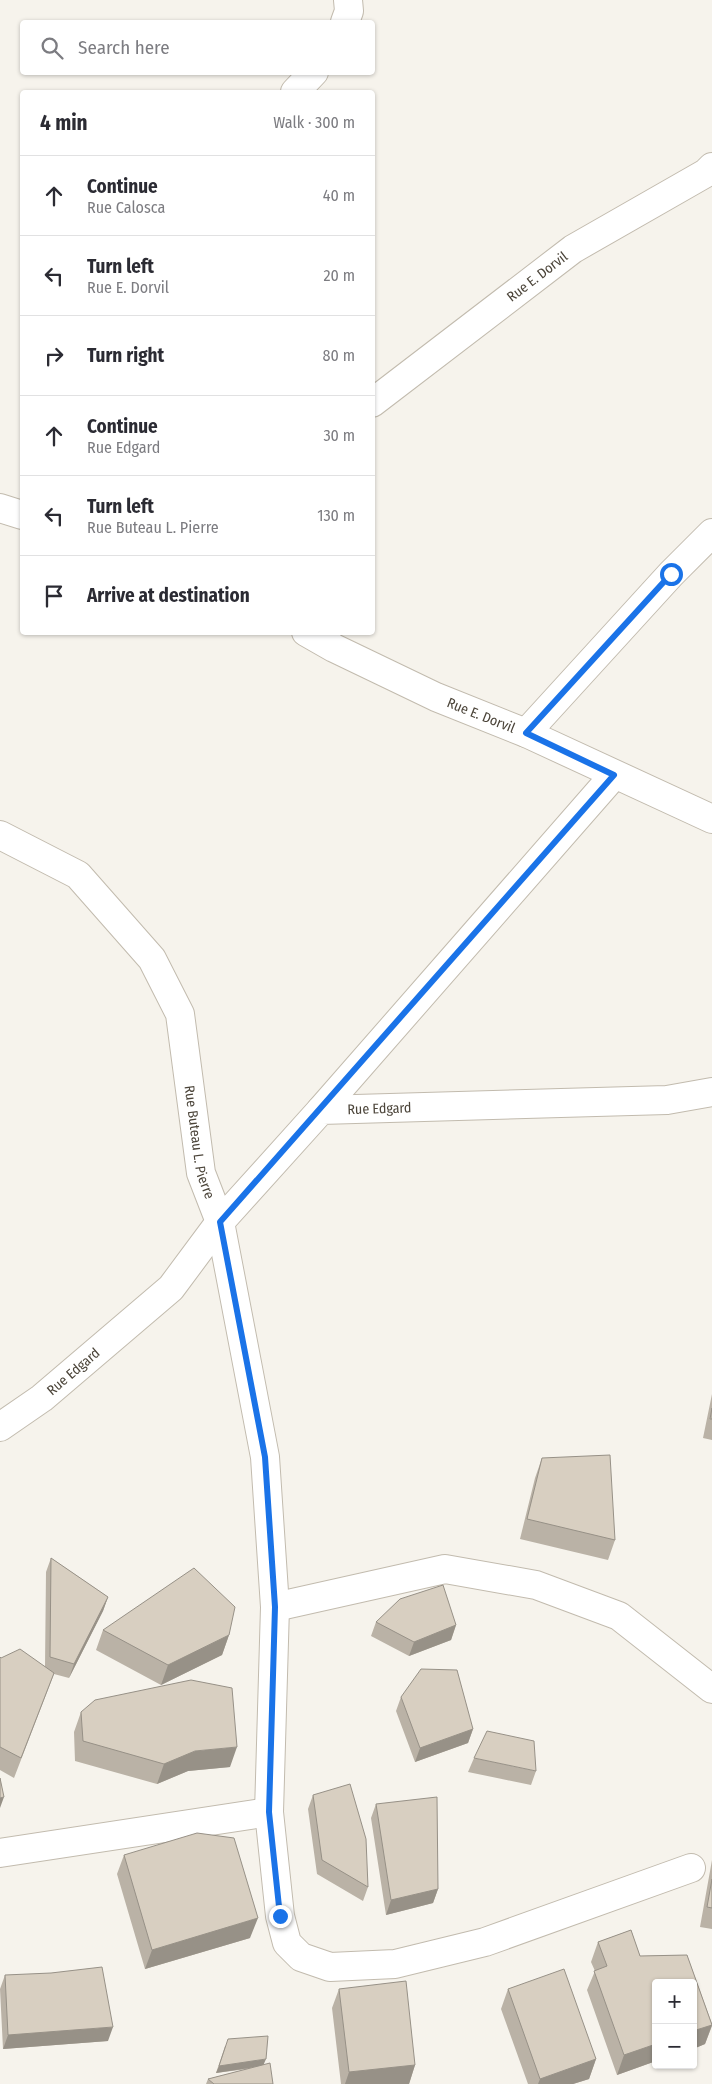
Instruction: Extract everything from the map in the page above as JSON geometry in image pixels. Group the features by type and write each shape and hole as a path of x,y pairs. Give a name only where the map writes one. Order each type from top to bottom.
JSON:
{"street":[{"path":"346,20 349,11 348,0"},
{"path":"297,90 311,75"},
{"name":"Rue E. Dorvil","path":"375,401 573,249 706,173 712,167"},
{"path":"0,508 20,514"},
{"path":"526,733 671,574 712,533"},
{"name":"Rue E. Dorvil","path":"311,635 334,648 436,697 526,733 712,819"},
{"path":"321,1110 614,775"},
{"name":"Rue Buteau L. Pierre","path":"0,835 78,875 152,959 180,1014 201,1173 220,1222 265,1457 275,1607 269,1812 280,1916 287,1943 301,1956 330,1967 395,1964 485,1942 691,1868"},
{"name":"Rue Edgard","path":"0,1427 42,1398 171,1288 220,1222 321,1110 667,1100 712,1092"},
{"path":"275,1607 445,1568 536,1585 618,1616 712,1689"},
{"path":"0,1854 269,1812"}],"building":[{"path":"610,1455 615,1540 527,1519 542,1458"},
{"path":"51,1558 108,1597 74,1664 50,1657"},
{"path":"194,1568 235,1607 229,1635 168,1665 103,1630"},
{"path":"443,1585 456,1625 414,1642 376,1622 400,1599"},
{"path":"20,1649 54,1673 21,1758 0,1747 0,1657"},
{"path":"421,1669 457,1670 473,1729 420,1748 401,1697"},
{"path":"191,1680 232,1688 237,1747 195,1751 164,1764 83,1741 81,1712 95,1700"},
{"path":"487,1731 534,1741 536,1771 474,1758"},
{"path":"0,1778 4,1797 0,1798"},
{"path":"350,1784 366,1839 368,1887 322,1860 313,1795"},
{"path":"437,1797 438,1889 391,1900 376,1804"},
{"path":"197,1833 234,1838 258,1918 152,1950 124,1855"},
{"path":"712,1879 712,1908 707,1907"},
{"path":"631,1930 640,1956 687,1955 696,1979 652,1979 652,2045 624,2055 594,1971 607,1966 598,1942"},
{"path":"102,1967 113,2027 8,2035 5,1975 51,1973"},
{"path":"564,1969 596,2059 540,2079 508,1989"},
{"path":"406,1981 415,2065 349,2072 339,1989"},
{"path":"697,1983 712,2025 697,2030"},
{"path":"268,2036 266,2059 219,2066 228,2039"},
{"path":"270,2063 273,2084 214,2084 208,2079"}],"route":[{"path":"280,1916 269,1812 275,1607 265,1457 220,1222 321,1110 614,775 526,733 671,574"}]}
